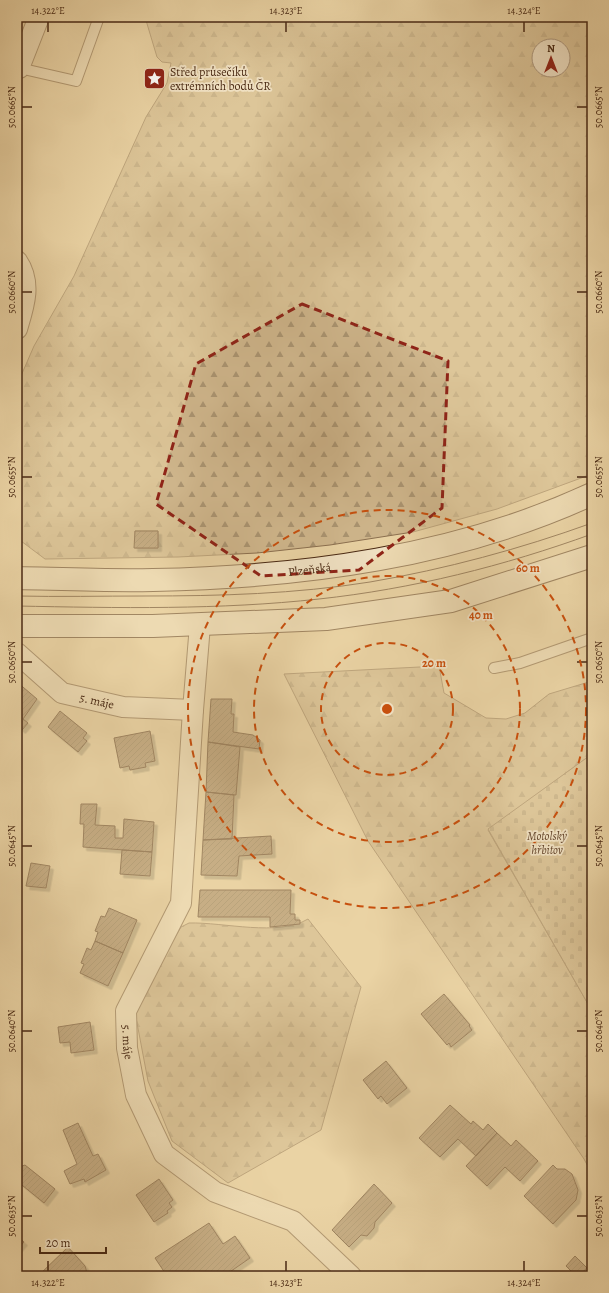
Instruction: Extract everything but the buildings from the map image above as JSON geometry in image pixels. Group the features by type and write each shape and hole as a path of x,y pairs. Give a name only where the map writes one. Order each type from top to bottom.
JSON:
{"main road":[{"name":"Plzeňská","path":"17,578 153,580 294,572 362,562 434,548 496,531 547,514 592,494"},
{"path":"17,626 200,625 326,619 451,600 592,556"}],"street":[{"path":"18,67 39,17"},
{"path":"17,261 26,282 26,298 17,330"},
{"name":"5. máje","path":"200,625 181,903 126,1011 126,1048 136,1095 164,1154 215,1192 293,1221 351,1276"},
{"name":"5. máje","path":"17,653 62,693 123,707 193,710"}],"lane":[{"path":"18,67 76,81 98,17"},
{"path":"494,668 520,663 592,638"}],"highlighted area":[{"path":"302,304 448,361 442,508 359,570 261,576 156,504 196,364"}],"green space":[{"path":"145,17 592,17 592,474 497,509 413,532 330,545 257,553 178,557 45,559 17,538 17,385 34,346 74,276 146,117 167,83 171,63 162,62 157,57","holes":["135,531 158,531 158,548 135,548"]},
{"path":"439,666 444,693 486,718 506,719 525,713 549,694 592,681 592,754 488,830 592,1011 592,1174 584,1159 368,841 284,674"},
{"name":"Motolský hřbitov","path":"592,754 592,1011 488,829"},
{"path":"308,919 361,987 321,1130 228,1183 172,1141 148,1081 134,1007 181,927 189,923 203,923 266,928 282,927 296,924"}],"tram line":[{"path":"17,596 229,595 286,592 342,586 398,577 455,564 510,550 592,523"},
{"path":"17,606 130,608 206,607 282,603 354,595 457,575 559,546 592,534"}],"place":[{"name":"Střed průsečíků extrémních bodů ČR","path":"154,79"}]}
